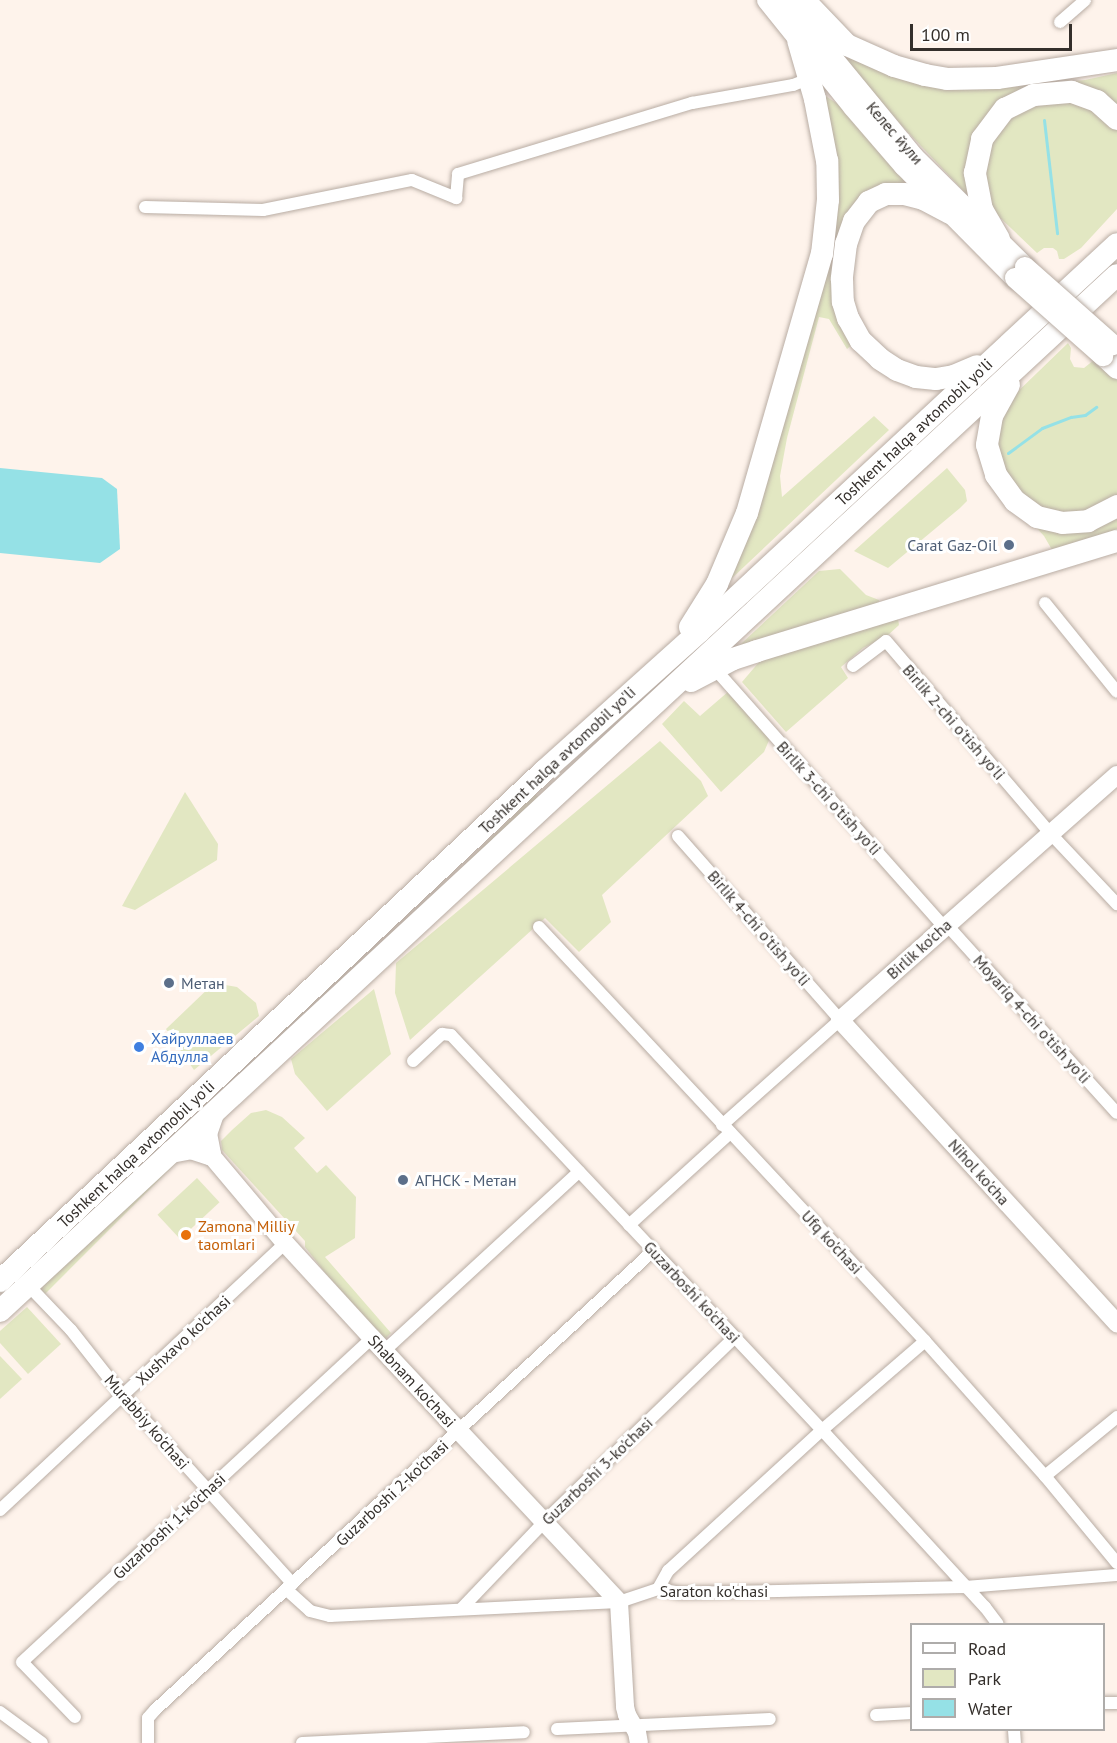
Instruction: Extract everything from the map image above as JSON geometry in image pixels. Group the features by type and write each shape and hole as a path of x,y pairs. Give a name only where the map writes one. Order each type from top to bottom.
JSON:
{"highway":[{"path":"798,23 894,66 925,75 962,80 997,78 1117,60"},
{"path":"651,673 700,615 735,544 767,450 822,254 828,208 827,161 798,23"},
{"path":"999,239 982,210 975,173 982,140 1005,109 1034,95 1072,92 1097,101 1117,119"},
{"path":"950,213 924,199 898,193 880,196 865,206 854,221 846,244 842,279 845,310 856,334 873,353 888,365 916,377 936,379 954,376 999,353"},
{"name":"Toshkent halqa avtomobil yo'li","path":"0,1311 12,1285 544,771 699,632 1116,243"},
{"name":"Toshkent halqa avtomobil yo'li","path":"12,1285 213,1114 1117,275"},
{"path":"1018,368 992,416 987,437 990,460 1007,492 1037,517 1062,523 1088,520 1117,506"},
{"path":"661,698 715,669 757,651 1117,541"},
{"path":"544,771 562,791"},
{"path":"171,1152 191,1148 210,1154 206,1134 213,1114"}],"main road":[{"path":"767,0 798,23"},
{"path":"786,0 798,23"},
{"name":"Келес йули","path":"798,23 904,166 950,213 1020,272"},
{"name":"Келес йули","path":"798,23 914,157 999,239 1020,272"},
{"path":"1020,272 1111,350 1117,369"}],"street":[{"path":"1060,22 1085,0"},
{"path":"145,207 263,210 412,180 456,198 458,174 692,103 793,85 809,79"},
{"path":"1045,603 1117,692"},
{"name":"Birlik 2-chi o'tish yo'li","path":"853,666 886,642 1050,833"},
{"name":"Birlik 3-chi o'tish yo'li","path":"715,669 945,926"},
{"name":"Birlik ko'cha","path":"629,1225 840,1020 1117,774"},
{"path":"1050,833 1117,904"},
{"name":"Birlik 4-chi o'tish yo'li","path":"678,836 840,1020"},
{"name":"Moyariq 4-chi o'tish yo'li","path":"945,926 1117,1113"},
{"name":"Ufq ko'chasi","path":"539,927 925,1341 1045,1476 1117,1563"},
{"name":"Nihol ko'cha","path":"840,1020 1117,1323"},
{"name":"Guzarboshi ko'chasi","path":"413,1061 442,1034 451,1035 822,1430 997,1623"},
{"name":"Shabnam ko'chasi","path":"210,1154 285,1243 378,1345 619,1602"},
{"name":"Guzarboshi 1-ko'chasi","path":"75,1717 22,1662 207,1491 579,1172"},
{"name":"Xushxavo ko'chasi","path":"0,1510 285,1243"},
{"name":"Guzarboshi 2-ko'chasi","path":"148,1743 148,1718 154,1710 653,1251"},
{"name":"Murabbiy ko'chasi","path":"12,1285 71,1330 123,1396 290,1587"},
{"name":"Guzarboshi 3-ko'chasi","path":"462,1608 545,1521 735,1337"},
{"path":"658,1589 668,1571 822,1430 925,1341"},
{"path":"1045,1476 1117,1417"},
{"name":"Saraton ko'chasi","path":"290,1587 317,1615 619,1602 658,1589 681,1593 965,1587 1117,1575"},
{"path":"619,1602 625,1707 639,1743"},
{"path":"0,1712 42,1743"},
{"path":"876,1715 910,1713"},
{"path":"557,1729 770,1719"},
{"path":"302,1743 490,1738 524,1732"}],"green space":[{"path":"849,54 999,88 1085,80 1117,73 1117,105 1102,94 1001,105 972,200 845,61"},
{"path":"819,92 838,104 917,192 850,217 854,343 847,349 829,319 819,317 787,438 780,476 782,497 874,416 889,430 730,580 821,289"},
{"path":"1045,98 1092,106 1117,129 1117,209 1081,248 1064,259 1059,259 1057,251 1053,248 1044,248 1037,253 993,211 986,192 985,143 993,129"},
{"path":"1068,343 1071,348 1070,359 1074,367 1084,368 1094,360 1117,380 1117,497 1093,510 1065,514 1044,509 1025,497 1004,470 993,437 1008,401"},
{"path":"947,468 965,490 967,501 960,508 888,568 854,551"},
{"path":"1117,517 1117,537 1055,555 1044,536 1033,524"},
{"path":"840,569 866,595 879,600 880,608 727,657 819,571"},
{"path":"898,619 899,625 887,636 863,648 841,667 848,678 786,732 742,682 766,654"},
{"path":"729,691 770,738 764,752 721,792 662,724 684,701 700,716"},
{"path":"660,741 701,781 708,796 602,895 611,922 579,952 545,918 410,1040 395,993 396,963"},
{"path":"185,792 218,844 217,860 135,910 122,906"},
{"path":"535,794 540,799 44,1295 39,1290"},
{"path":"214,983 237,987 256,1003 259,1016 194,1070 166,1029"},
{"path":"374,989 391,1054 327,1111 295,1074 291,1059"},
{"path":"266,1110 282,1117 305,1138 294,1148 317,1173 326,1165 356,1197 355,1238 325,1257 391,1333 385,1339 326,1274 305,1247 305,1241 222,1150 221,1141 232,1130 251,1113"},
{"path":"197,1178 220,1202 180,1239 158,1215"},
{"path":"27,1307 61,1344 28,1374 0,1343 0,1331"},
{"path":"0,1356 22,1379 0,1399"}],"water":[{"path":"0,468 102,478 117,489 120,549 100,563 0,553"}],"waterway":[{"path":"1044,120 1057,233"},
{"path":"1008,453 1042,428 1071,417 1085,415 1096,407"}],"place":[{"name":"Carat Gaz-Oil","path":"1009,545"},
{"name":"Метан","path":"169,983"},
{"name":"Хайруллаев Абдулла","path":"139,1047"},
{"name":"АГНСК - Метан","path":"403,1180"},
{"name":"Zamona Milliy taomlari","path":"186,1235"}]}
